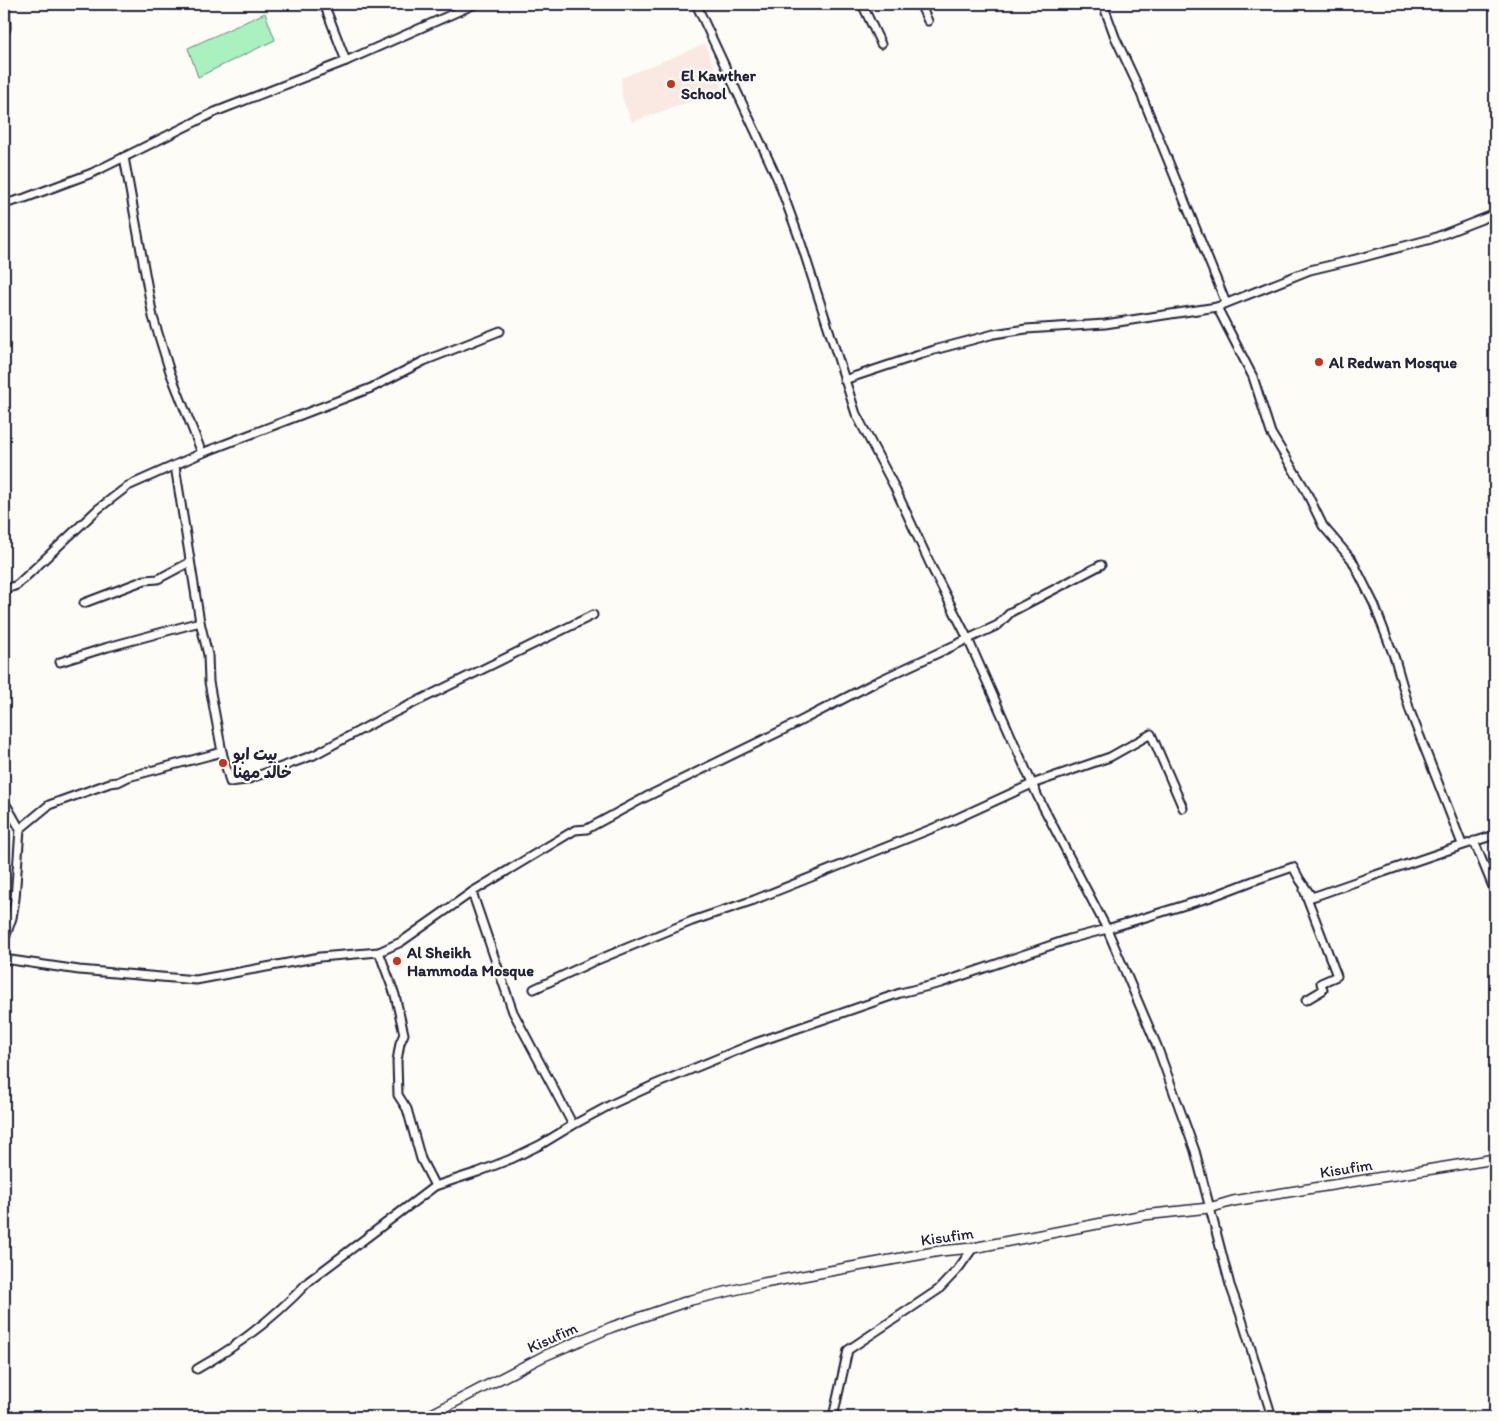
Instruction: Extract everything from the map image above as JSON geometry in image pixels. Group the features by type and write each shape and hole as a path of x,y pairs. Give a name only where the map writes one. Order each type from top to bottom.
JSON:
{"street":[{"path":"4,35 6,28 5,4"},
{"path":"324,4 346,61"},
{"path":"4,204 92,173 215,112 346,61 475,4"},
{"path":"696,4 778,180 802,243 856,414 894,486 968,639 1032,784 1107,930 1157,1046 1195,1151 1230,1285 1272,1417"},
{"path":"862,4 881,44"},
{"path":"920,4 928,22"},
{"path":"1103,4 1226,303"},
{"path":"124,157 153,317 170,372 202,453"},
{"path":"844,380 934,350 994,334 1026,329 1106,324 1217,307 1310,270 1431,239 1495,214"},
{"path":"1217,307 1253,377 1271,433 1305,489 1323,526 1352,560 1374,604 1395,659 1410,710 1462,844"},
{"path":"4,590 18,585 98,509 128,486 202,453 371,388 424,361 500,331"},
{"path":"175,466 190,562 195,580 200,622 208,655 209,682 222,752 230,782 246,780 314,755 379,720 593,615"},
{"path":"84,603 145,580 158,579 190,562"},
{"path":"4,959 79,970 196,980 320,957 379,952 400,942 472,892 575,830 587,829 646,797 876,682 998,625 1011,612 1102,564"},
{"path":"60,662 200,622"},
{"path":"534,989 590,963 951,821 1032,784 1110,756 1151,734 1183,808"},
{"path":"20,829 49,805 110,782 118,782 128,777 222,752"},
{"path":"4,801 20,829 15,899 12,918 4,941"},
{"path":"197,1369 222,1355 290,1300 309,1281 435,1186 511,1159 540,1145 573,1125 656,1084 755,1043 900,994 941,983 1069,938 1107,930 1208,898 1293,867 1312,897 1414,863 1462,844 1495,835"},
{"path":"1474,841 1495,892"},
{"path":"1300,880 1337,976 1322,983 1323,990 1306,1000"},
{"path":"472,892 513,1012 573,1125"},
{"path":"379,952 395,995 404,1034 400,1043 397,1060 398,1094 408,1109 421,1159 435,1186"},
{"name":"Kisufim","path":"426,1417 544,1356 612,1327 691,1300 774,1281 940,1250 973,1248 1144,1215 1209,1208 1233,1201 1495,1159"},
{"path":"833,1417 848,1350 938,1290 958,1269 973,1248"}],"shaded area":[{"name":"El Kawther School","path":"705,44 723,90 632,122 622,98 621,78"}],"green space":[{"path":"265,13 275,40 198,77 188,48"}],"place":[{"name":"El Kawther School","path":"671,84"},
{"name":"Al Redwan Mosque","path":"1319,362"},
{"name":"بيت ابو خالد مهنا","path":"223,763"},
{"name":"Al Sheikh Hammoda Mosque","path":"397,961"}]}
